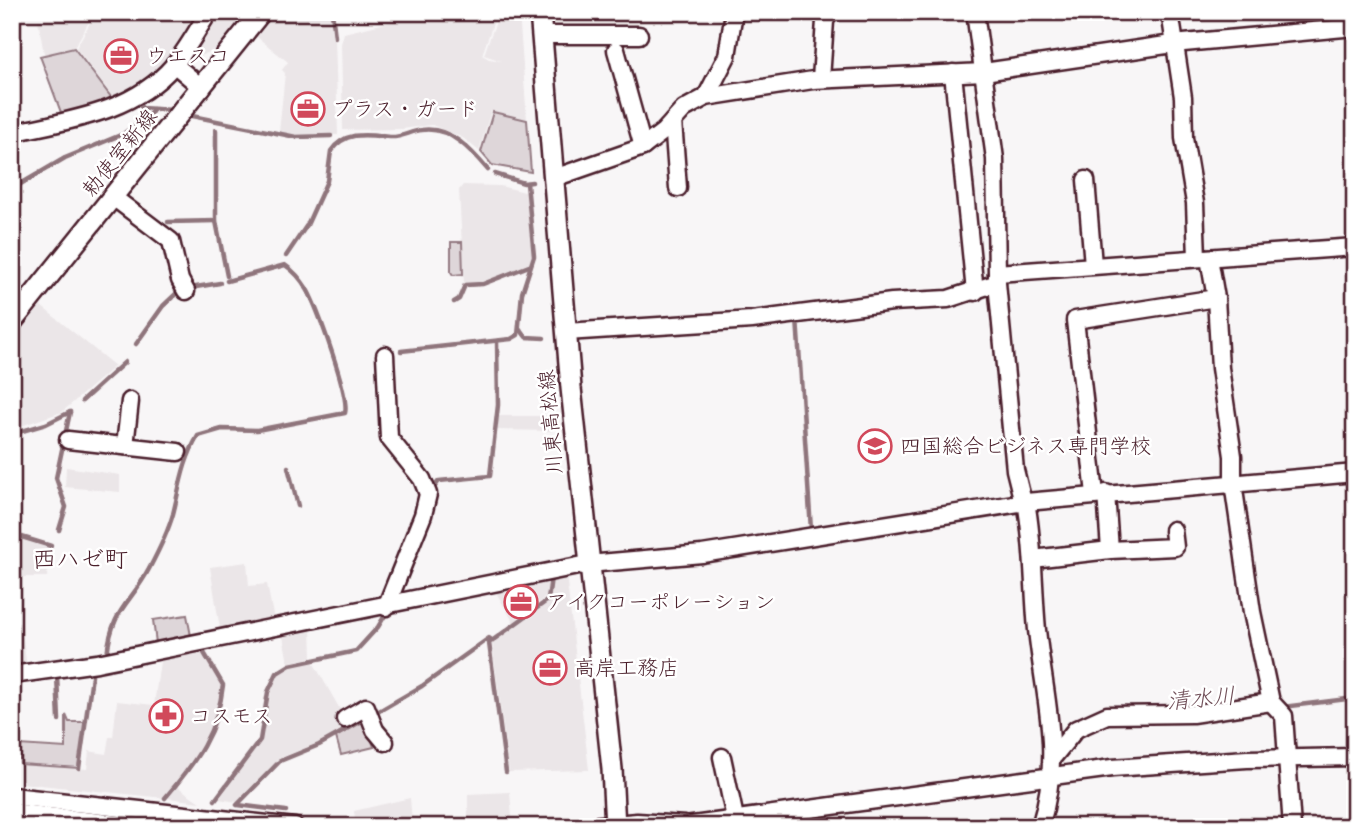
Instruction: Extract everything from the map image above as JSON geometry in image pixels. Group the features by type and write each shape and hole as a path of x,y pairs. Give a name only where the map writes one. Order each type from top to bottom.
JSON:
{"main road":[{"name":"勅使室新線","path":"12,322 182,114 261,12"},
{"name":"川東高松線","path":"540,12 566,332 588,564 612,769 615,825"}],"street":[{"path":"12,133 118,106 174,64 209,12"},
{"path":"706,97 727,56 733,34 734,12"},
{"path":"821,79 825,21 830,12"},
{"path":"975,12 995,159 997,278 1014,470 1025,502 1033,559 1038,633 1054,756 1040,827"},
{"path":"1170,12 1173,44 1184,97 1184,138 1203,258 1216,298 1220,368 1233,456 1233,483 1252,612 1289,757 1292,827"},
{"path":"554,178 643,147 684,108 706,97 821,79 984,72 1173,44 1355,27"},
{"path":"542,36 639,34"},
{"path":"616,50 643,147"},
{"path":"174,64 202,88"},
{"path":"953,73 975,292"},
{"path":"673,121 678,188"},
{"path":"1086,180 1093,265"},
{"path":"113,197 172,241 180,280 186,291"},
{"path":"566,332 751,320 892,302 948,299 975,292 997,278 1093,265 1355,247"},
{"path":"1110,550 1075,320 1216,298"},
{"path":"386,355 389,438 422,479 428,494 423,515 386,607"},
{"path":"124,410 125,446"},
{"path":"68,440 125,446 154,442 178,452"},
{"path":"12,675 60,670 201,640 386,607 588,564 702,554 1025,502 1100,493 1355,473"},
{"path":"1033,559 1110,550 1175,547 1173,530"},
{"path":"345,719 366,707 375,730 385,742"},
{"path":"1054,756 1076,729 1090,720 1107,715 1276,707"},
{"path":"722,757 740,820"},
{"path":"578,827 682,826 740,820 1051,774 1289,757 1355,757"},
{"path":"12,796 295,827"},
{"path":"12,812 143,827"}],"shaded area":[{"name":"ウエスコ","path":"96,12 205,12 180,49 155,74 116,101 76,48"},
{"path":"216,12 250,12 223,46 198,57 184,59"},
{"path":"276,12 331,12 335,37 338,135 296,136 279,132 285,73 282,70 288,62 257,37"},
{"path":"432,12 497,12 482,55 502,61 484,55 489,40 500,12 519,12 527,120 491,111 479,151 463,138 432,125 402,129 343,130 341,44 344,33"},
{"path":"38,20 90,20 74,48 44,54"},
{"path":"74,48 114,101 62,115 40,56"},
{"path":"493,112 527,120 531,172 492,165 481,152"},
{"path":"463,185 500,186 529,193 533,248 530,265 483,284 464,284 459,190"},
{"path":"451,242 462,242 463,274 453,275 451,272"},
{"path":"41,306 115,366 62,412 12,429 12,341"},
{"path":"499,416 550,416 552,431 496,430"},
{"path":"66,467 120,475 120,492 65,487"},
{"path":"12,534 50,546 47,577 12,577"},
{"path":"247,562 249,586 267,584 274,620 220,629 210,567"},
{"name":"高岸工務店","path":"566,574 589,770 509,772 492,643 550,599 552,576"},
{"name":"アイクコーポレーション","path":"548,578 547,596 514,623 494,589"},
{"path":"187,615 191,636 156,643 153,620"},
{"path":"21,623 27,668 12,669 12,624"},
{"path":"311,626 312,657 288,663 282,631"},
{"name":"コスモス","path":"199,645 222,685 215,723 202,750 164,798 21,783 20,764 87,769 89,751 106,754 109,737 113,737 117,701 154,705 161,654"},
{"path":"313,662 349,725 318,743 280,758 237,802 219,799 261,740 274,678 290,666"},
{"path":"66,715 69,722 85,722 79,768 20,764 19,745 66,748"},
{"path":"365,720 374,747 341,755 336,737"},
{"path":"177,786 188,794 200,802 167,798"},
{"path":"510,792 512,818 468,821 468,794"},
{"path":"410,798 412,822 355,819 354,811"}],"waterway":[{"path":"332,12 335,37"},
{"path":"137,101 142,108 172,110"},
{"path":"12,189 65,158 123,134 153,109"},
{"path":"192,116 296,137 331,136"},
{"path":"216,130 216,221 227,276"},
{"path":"286,256 307,225 327,181 331,151 350,137 394,137 432,130 442,132 460,141 488,170"},
{"path":"495,174 524,183 532,182"},
{"path":"401,351 511,339 518,335 522,293 534,256 527,183"},
{"path":"168,222 216,221"},
{"path":"107,655 109,639 117,617 142,581 166,535 185,464 198,436 222,429 257,430 345,413 343,389 332,351 312,299 297,276 285,265 227,281"},
{"path":"454,302 459,299 465,285 483,284 529,266"},
{"path":"196,287 220,283"},
{"path":"136,344 163,306 180,290"},
{"path":"797,318 811,530"},
{"path":"520,329 526,337 544,338"},
{"path":"432,490 439,481 490,476 498,405 497,341"},
{"path":"82,401 125,362"},
{"path":"12,434 46,424 70,412"},
{"path":"59,530 66,507 56,478 70,412"},
{"path":"288,467 298,506"},
{"path":"12,534 51,546"},
{"path":"506,772 489,643 548,600 551,577"},
{"path":"215,800 260,740 268,692 277,673 290,665 356,651 378,627 387,612"},
{"path":"374,714 422,686 489,638 493,641"},
{"path":"165,798 203,746 220,702 223,685 200,646"},
{"path":"79,768 93,669"},
{"path":"57,675 59,720"},
{"name":"清水川","path":"1283,707 1355,698"},
{"path":"237,805 280,761 319,745 367,718"},
{"path":"238,805 286,811"}],"place":[{"name":"ウエスコ","path":"121,56"},
{"name":"プラス・ガード","path":"308,109"},
{"name":"四国総合ビジネス専門学校","path":"875,446"},
{"name":"アイクコーポレーション","path":"521,602"},
{"name":"高岸工務店","path":"550,668"},
{"name":"コスモス","path":"166,716"}],"district":[{"name":"西ハゼ町","path":"80,559"}]}
